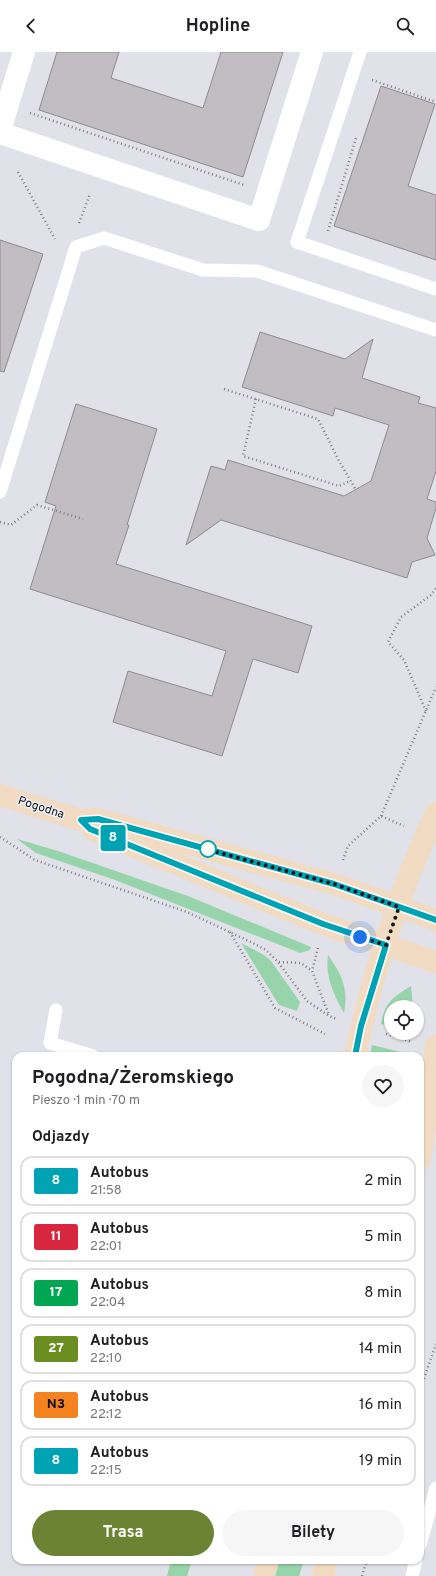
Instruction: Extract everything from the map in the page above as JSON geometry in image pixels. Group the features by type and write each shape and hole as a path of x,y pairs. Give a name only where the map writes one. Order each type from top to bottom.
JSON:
{"street":[{"path":"24,52 0,132 259,220 312,52"},
{"name":"Pogodna","path":"0,795 81,820 98,819 334,884 436,920"},
{"path":"356,1052 361,1026 386,945 425,836 436,812"},
{"name":"Pogodna","path":"81,820 90,829 323,924 436,962"},
{"path":"424,1132 436,1048"},
{"path":"264,1576 267,1564"},
{"path":"322,1576 326,1564"}],"lane":[{"path":"360,52 297,242 436,289"},
{"path":"0,492 76,247 104,238 204,270 257,271 436,330"},
{"path":"56,1010 50,1043 80,1052"},
{"path":"424,1531 436,1488"},
{"path":"412,1576 415,1564"}],"path":[{"path":"371,88 375,73"},
{"path":"352,74 436,102"},
{"path":"8,106 248,186"},
{"path":"322,251 356,136"},
{"path":"18,172 55,239"},
{"path":"76,230 90,194"},
{"path":"224,389 318,419 356,490"},
{"path":"256,398 243,456 339,486 350,481"},
{"path":"0,522 11,525 37,505 83,519"},
{"path":"426,711 404,660 388,642 401,617 431,595 436,588"},
{"path":"381,816 436,688"},
{"path":"0,837 35,860 187,912 266,950 278,962 307,1001 329,1016 436,1048"},
{"path":"229,932 274,1008 325,1034"},
{"path":"278,962 301,963 312,971"},
{"path":"424,1378 436,1344"},
{"path":"362,1576 366,1564"}],"green space":[{"path":"17,839 58,851 188,896 311,947 310,950 300,953 115,880 36,853"},
{"path":"241,943 264,955 271,961 300,1002 297,1011 279,1005"},
{"path":"328,955 340,975 345,989 344,1013 336,999 329,978 327,963"},
{"path":"411,986 412,1000 392,1000 399,993"},
{"path":"384,1014 384,1025 381,1024"},
{"path":"372,1045 401,1052 371,1052"},
{"path":"170,1564 191,1564 187,1576 167,1576"},
{"path":"278,1564 303,1564 299,1576 274,1576"}],"building":[{"path":"57,52 119,52 111,78 203,108 221,52 283,52 243,177 39,110"},
{"path":"381,86 435,104 408,186 436,195 436,260 334,226"},
{"path":"0,240 43,254 4,372 0,371"},
{"path":"260,332 345,359 373,339 362,378 420,397 418,403 436,408 436,471 427,499 436,502 436,508 427,538 435,555 412,562 407,578 221,520 186,545 211,466 225,470 228,460 344,496 371,481 389,425 335,408 333,416 242,387"},
{"path":"76,404 157,429 116,564 312,626 298,673 253,659 222,756 113,722 128,671 212,696 226,651 30,589 56,506 45,502"}],"bus line":[{"name":"8","path":"356,1052 361,1026 386,945 323,924 90,829 81,820 98,819 334,884 436,920"}],"route":[{"path":"208,849 202,848 334,884 399,907 386,945 360,937"}]}
